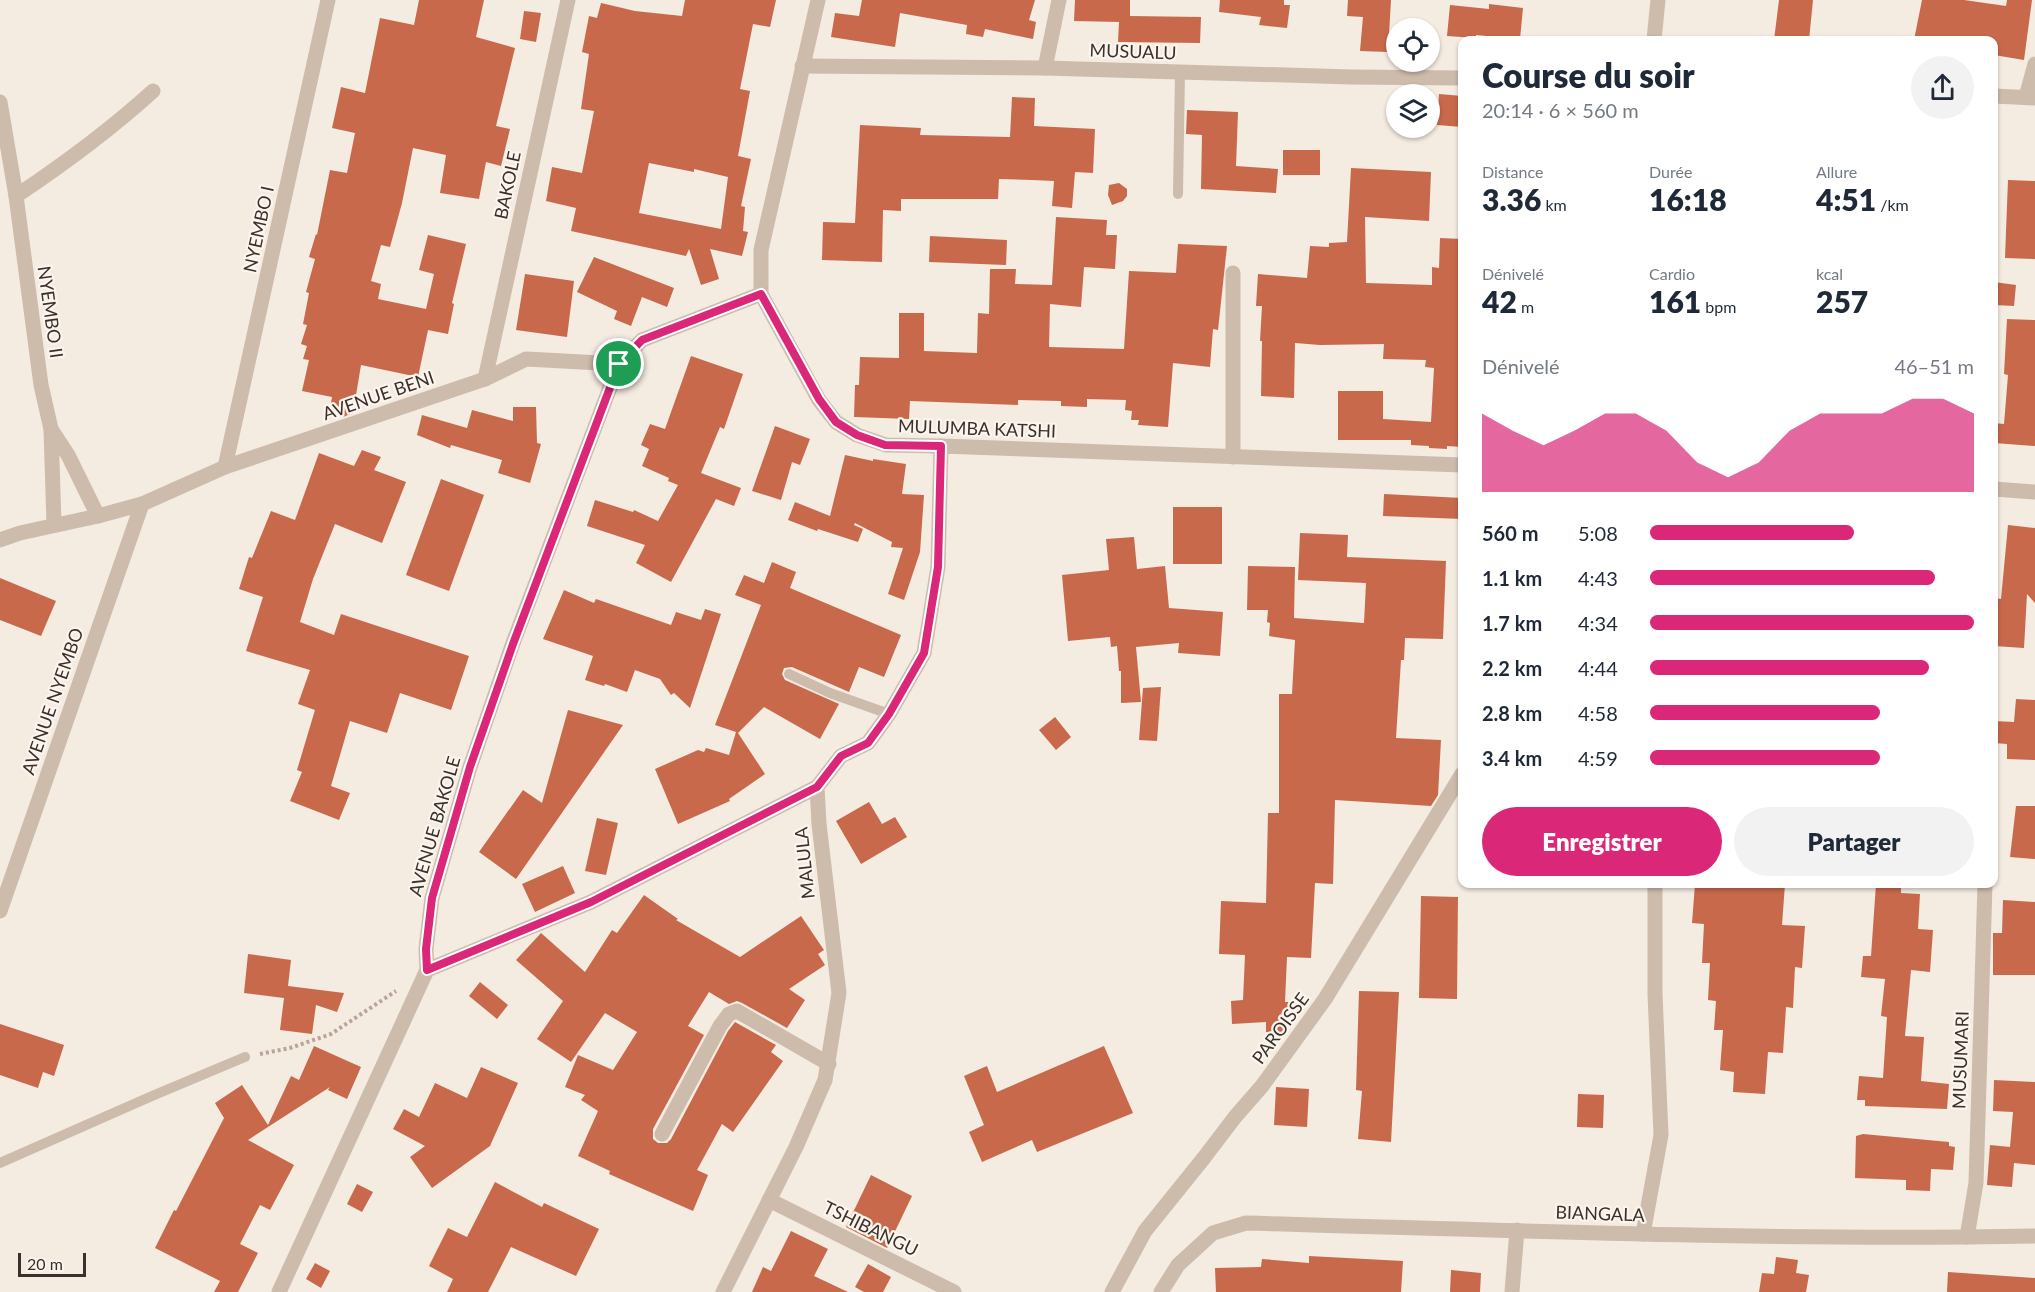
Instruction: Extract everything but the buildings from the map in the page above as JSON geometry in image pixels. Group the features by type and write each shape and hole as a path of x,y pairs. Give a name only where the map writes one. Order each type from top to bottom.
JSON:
{"street":[{"name":"NYEMBO I","path":"225,467 328,0"},
{"name":"BAKOLE","path":"485,379 568,0"},
{"name":"MULUMBA KATSHI","path":"818,0 761,250 761,294 819,399 836,422 857,435 885,445 1458,465"},
{"path":"1045,68 1059,0"},
{"path":"1654,36 1658,0"},
{"path":"1998,96 2031,98 2035,64"},
{"name":"MUSUALU","path":"802,66 1045,68 1458,78"},
{"path":"16,196 119,121 153,91"},
{"name":"NYEMBO II","path":"0,102 16,196 41,386 51,429 69,455 98,516"},
{"path":"1233,273 1233,457"},
{"path":"619,364 642,340 761,294"},
{"name":"AVENUE BENI","path":"0,540 20,532 98,516 142,504 225,467 485,379 526,359 619,364"},
{"name":"AVENUE BAKOLE","path":"279,1292 427,970 426,949 432,898 470,767 513,644 619,364"},
{"path":"51,429 54,524"},
{"path":"427,970 591,902 817,787 841,756 868,743 889,714 924,653 938,567 941,446"},
{"path":"1998,489 2035,492"},
{"name":"AVENUE NYEMBO","path":"0,911 142,504"},
{"name":"PAROISSE","path":"1112,1292 1145,1231 1262,1086 1325,999 1458,781"},
{"name":"MALULA","path":"723,1292 796,1148 825,1080 829,1064 839,993 819,824 817,787"},
{"path":"1643,1234 1661,1135 1655,994 1655,888"},
{"name":"MUSUMARI","path":"1967,1237 1976,1183 1985,888"},
{"path":"662,1134 720,1026 729,1014 737,1011 829,1064"},
{"name":"TSHIBANGU","path":"769,1200 954,1292"},
{"name":"BIANGALA","path":"1161,1292 1178,1265 1213,1233 1246,1223 1643,1234 2035,1236"},
{"path":"1512,1292 1517,1230"}],"lane":[{"path":"1178,195 1180,72"},
{"path":"789,674 830,693 889,714"},
{"path":"0,1163 245,1057"}],"path":[{"path":"245,1057 290,1048 331,1034 398,989"}],"route":[{"path":"761,294 819,399 836,422 857,435 885,445 941,446 938,567 924,653 889,714 868,743 841,756 817,787 591,902 427,970 426,949 432,898 470,767 513,644 619,364 642,340 761,294"}]}
